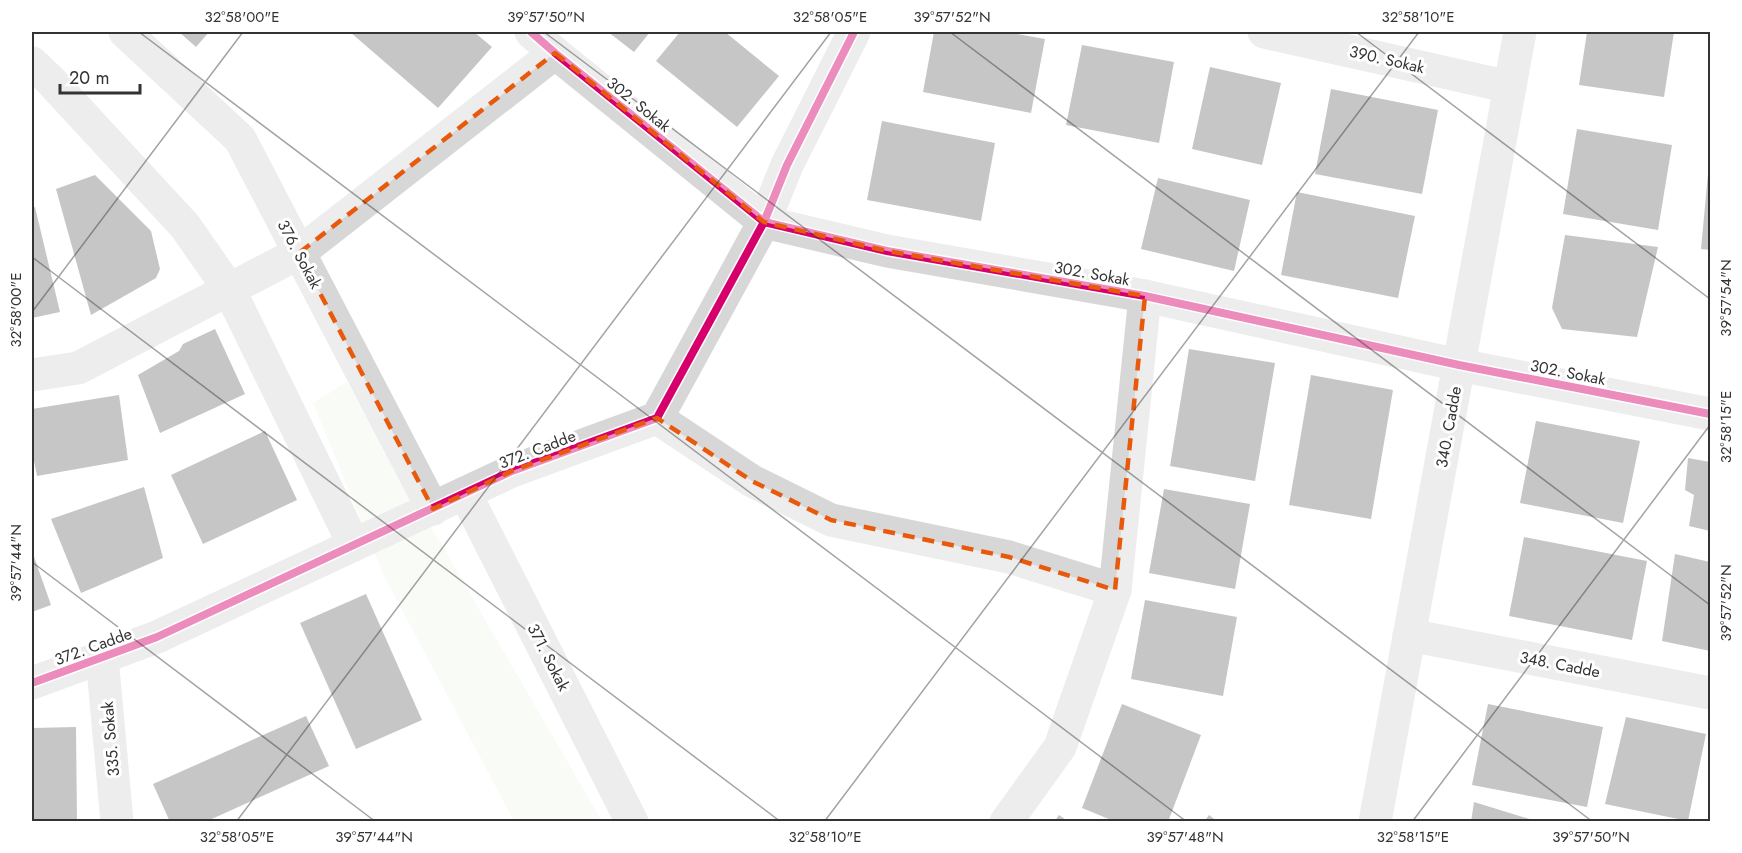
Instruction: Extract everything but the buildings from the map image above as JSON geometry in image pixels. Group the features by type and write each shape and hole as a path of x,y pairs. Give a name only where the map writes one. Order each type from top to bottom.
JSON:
{"street":[{"name":"376. Sokak","path":"125,32 240,139 433,509"},
{"name":"302. Sokak","path":"531,32 764,222 887,251 1145,296 1459,365 1710,414"},
{"path":"854,32 787,165 764,222 657,418 752,481 831,520 1009,557 1115,590"},
{"name":"390. Sokak","path":"1264,32 1510,87"},
{"name":"340. Cadde","path":"1375,822 1520,32"},
{"path":"32,375 78,368 299,253 555,53"},
{"path":"32,63 185,226 229,289 354,545"},
{"path":"1006,822 1060,747 1115,590 1145,296"},
{"name":"372. Cadde","path":"32,683 157,637 512,471 657,418"},
{"name":"371. Sokak","path":"465,493 632,822"},
{"name":"348. Cadde","path":"1409,635 1710,693"},
{"name":"335. Sokak","path":"102,657 117,822"}],"highlighted area":[{"path":"555,53 764,222 887,251 1145,296 1115,590 1009,557 831,520 752,481 657,418 512,471 433,509 299,253"}],"shaded area":[{"path":"347,382 602,821 514,821 385,578 313,403"}],"cycle path":[{"path":"531,32 764,222 887,251 1145,296 1459,365 1710,414"},
{"path":"32,683 157,637 512,471 657,418 764,222 787,165 854,32"}]}
